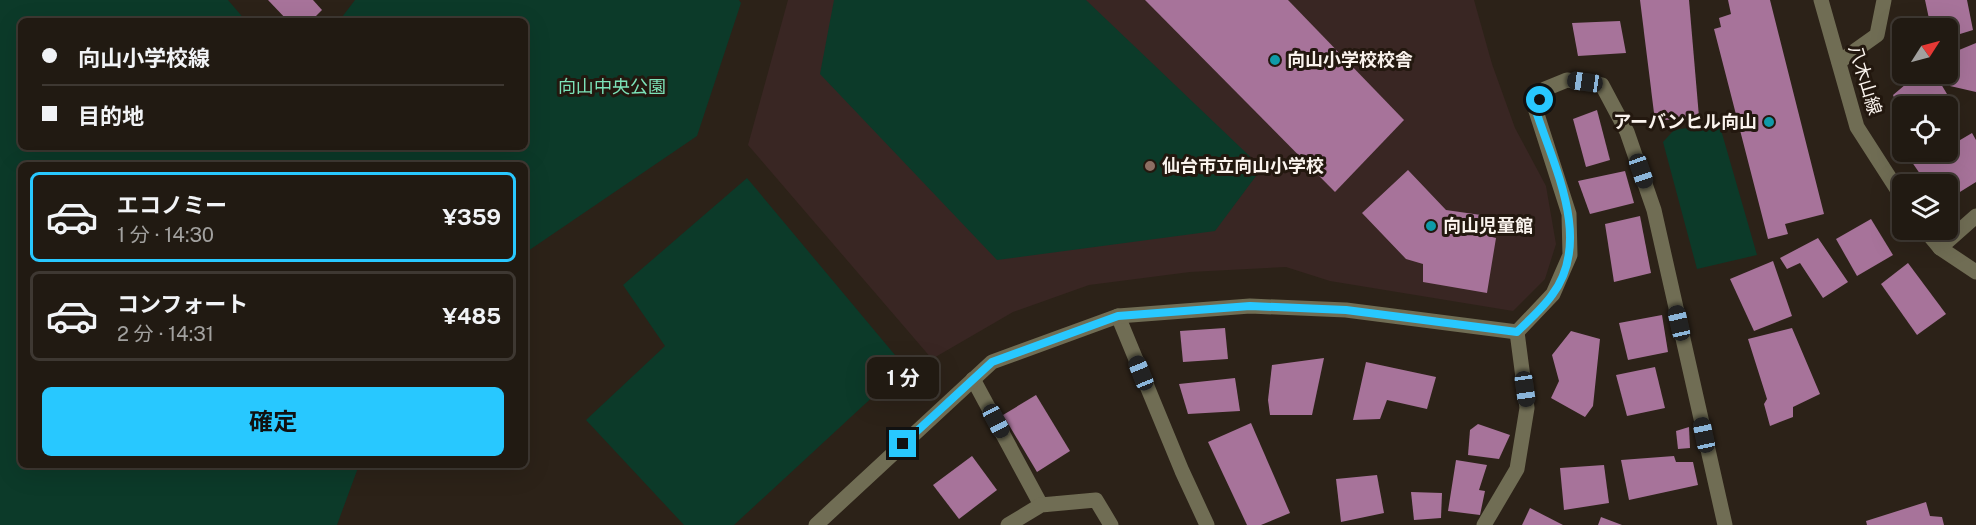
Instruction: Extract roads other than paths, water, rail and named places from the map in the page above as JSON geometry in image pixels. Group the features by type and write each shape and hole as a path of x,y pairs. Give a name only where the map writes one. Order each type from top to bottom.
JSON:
{"street":[{"name":"八木山線","path":"1821,0 1857,127 1892,181"},
{"path":"1839,62 1876,35 1884,0"},
{"path":"1517,332 1553,294 1570,255 1569,214 1536,111 1545,88 1567,80 1602,85 1627,132 1654,210 1725,525"},
{"path":"1940,248 1976,216"},
{"path":"1933,240 1940,248 1976,272"},
{"path":"816,525 992,362 1118,316 1250,306 1346,310 1517,332"},
{"path":"1118,316 1182,471 1207,525"},
{"path":"1484,525 1517,469 1526,418 1527,408 1517,332"},
{"path":"973,379 1041,505"},
{"path":"1008,525 1041,505 1096,500 1111,525"}],"place":[{"name":"向山小学校校舎","path":"1275,60"},
{"name":"アーバンヒル向山","path":"1769,122"},
{"name":"仙台市立向山小学校","path":"1150,166"},
{"name":"向山児童館","path":"1431,226"}],"park label":[{"name":"向山中央公園","path":"612,87"}]}
